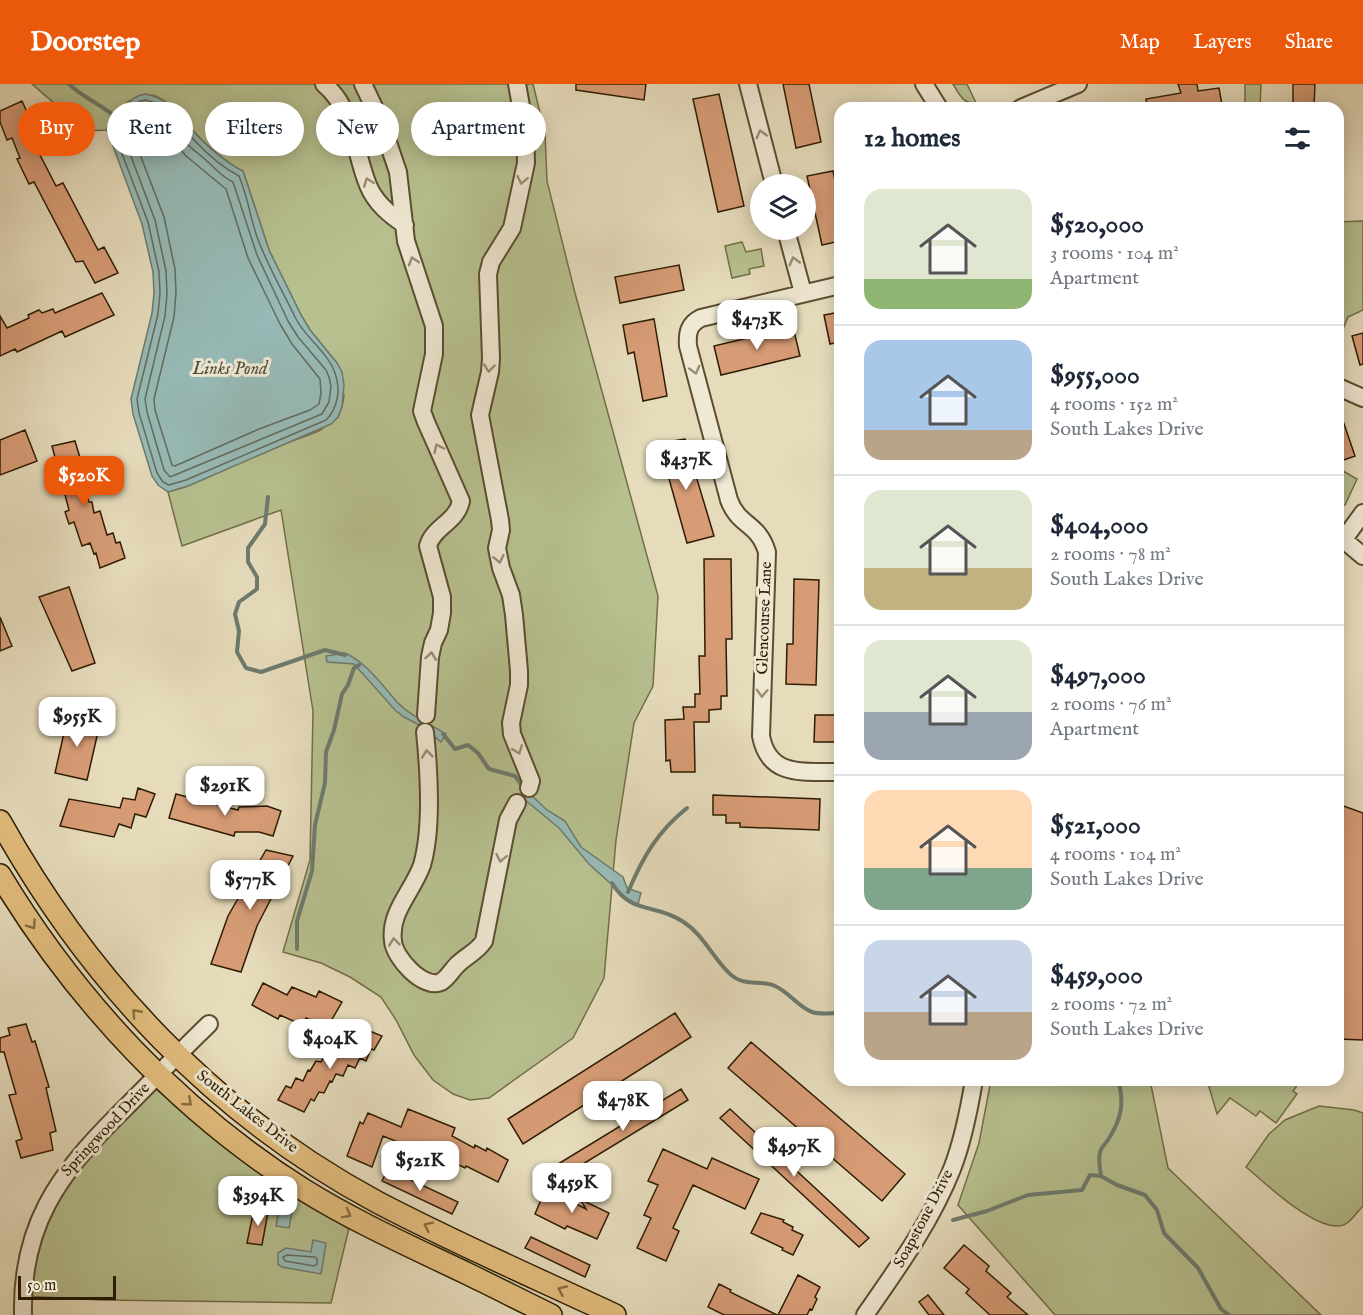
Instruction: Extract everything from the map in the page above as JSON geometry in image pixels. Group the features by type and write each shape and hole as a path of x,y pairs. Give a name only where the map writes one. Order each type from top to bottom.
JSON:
{"main road":[{"name":"South Lakes Drive","path":"0,821 39,887 79,945 123,999 177,1055 246,1116 321,1168 378,1202 615,1315"},
{"name":"South Lakes Drive","path":"0,875 30,923 116,1032 185,1100 224,1132 303,1189 381,1233 552,1315"}],"street":[{"path":"324,84 345,114 356,142 368,186 377,201 405,225"},
{"path":"363,84 381,122 398,172 406,241 430,309 435,337 434,354 422,411 461,501 460,510 434,535 428,546 442,597 442,613 430,657 426,715"},
{"path":"517,84 525,128 526,163 512,228 490,262 488,274 490,372 480,415 500,520 501,530 497,548 501,568 511,595 514,615 519,685 511,723 512,734 531,781 529,788"},
{"path":"748,84 771,174"},
{"path":"924,84 935,102"},
{"path":"1035,102 1078,84"},
{"path":"789,240 803,293"},
{"name":"Glencourse Lane","path":"834,286 701,318 689,328 688,346 733,510 739,518 759,534 766,552 761,736 763,747 773,762 790,771 834,772"},
{"path":"1344,390 1363,398"},
{"path":"1344,534 1363,513"},
{"path":"1344,540 1363,556"},
{"path":"425,732 429,766 426,840 422,864 398,911 393,926 392,940 395,952 402,963 415,974 431,982 439,983 456,966 478,950 484,941 508,820 517,803"},
{"name":"Springwood Drive","path":"23,1315 25,1269 32,1240 46,1205 59,1181 82,1152 209,1024"},
{"name":"Soapstone Drive","path":"865,1315 905,1257 943,1189 959,1148 973,1086"},
{"path":"469,1275 481,1252"}],"green space":[{"path":"32,84 533,84 537,102 411,102 411,156 546,156 547,181 575,293 658,596 653,686 634,723 616,840 604,978 573,1038 489,1098 470,1100 453,1094 433,1080 414,1055 381,997 350,977 321,963 283,952 310,860 313,711 281,510 182,546 168,492 188,486 268,450 319,431 338,417 342,407 344,396 337,363 310,330 269,250 243,171 221,156 304,156 304,102 205,102 205,142 193,130 193,102 165,102 153,95 128,102 107,102 107,130 95,131 95,102 53,102"},
{"path":"953,84 967,84 976,102 968,102 959,95"},
{"path":"1245,84 1261,84 1260,102 1245,102"},
{"path":"1363,221 1363,310 1348,317 1344,327 1344,222"},
{"path":"742,242 746,252 761,249 764,266 749,269 750,274 732,278 725,246"},
{"path":"1344,471 1357,479 1344,505"},
{"path":"149,1083 260,1173 349,1228 331,1303 101,1300 23,1296 46,1205"},
{"path":"990,1086 1151,1086 1168,1168 1321,1315 1055,1315 958,1205 979,1143"},
{"path":"1209,1086 1297,1086 1293,1091 1297,1094 1276,1123 1260,1111 1256,1116 1230,1098 1217,1114"},
{"path":"1319,1106 1363,1113 1363,1206 1347,1223 1337,1226 1324,1224 1310,1217 1280,1196 1246,1167 1269,1134 1285,1120"}],"water":[{"name":"Links Pond","path":"145,94 166,102 130,102"},
{"name":"Links Pond","path":"193,130 205,143 205,156 220,156 243,171 269,250 301,315 342,372 344,385 342,407 338,417 331,424 188,486 168,492 158,485 152,476 133,414 131,399 152,313 154,293 153,272 142,224 117,156 193,156"},
{"path":"345,653 367,668 402,707 446,734 441,742 423,727 395,710 354,664 327,662 326,656"},
{"path":"529,793 547,810 565,821 581,847 623,877 627,888 641,893 638,904 629,900 589,864 559,828 524,799"},
{"path":"279,1209 292,1212 289,1228 276,1226"},
{"path":"313,1240 326,1243 321,1274 282,1267 278,1264 278,1253 286,1248 311,1252"}],"building":[{"path":"576,84 646,84 644,100 576,90"},
{"path":"783,84 809,84 821,142 796,148"},
{"path":"1178,84 1197,84 1198,91 1219,88 1221,102 1146,102 1146,99 1181,93"},
{"path":"1293,84 1315,84 1314,102 1293,102"},
{"path":"719,94 744,206 718,212 693,99"},
{"path":"18,103 18,153 12,138 7,140 0,122 0,111"},
{"path":"19,156 41,156 56,186 63,183 98,250 104,247 118,273 95,283 83,261 76,262 34,182 29,184 17,159 20,158"},
{"path":"833,171 834,242 822,245 816,217 816,174"},
{"path":"679,265 684,290 620,303 615,277"},
{"path":"102,293 114,315 65,337 62,331 17,352 15,349 0,356 0,316 7,328 29,318 28,315 39,310 42,313 53,309 55,313"},
{"path":"834,313 834,343 830,344 824,315"},
{"path":"654,319 667,396 643,401 634,352 628,354 623,325"},
{"path":"793,327 800,356 721,375 714,346"},
{"path":"1363,333 1363,364 1360,365 1352,336"},
{"path":"1344,424 1355,456 1344,460"},
{"path":"25,430 37,461 0,475 0,440"},
{"path":"685,439 714,536 687,543 659,443"},
{"path":"75,441 83,468 79,469 89,502 92,502 94,513 100,511 107,535 113,533 116,543 120,542 125,558 100,568 96,553 94,554 90,543 82,546 74,522 69,524 65,512 69,510 52,446"},
{"path":"704,559 731,559 732,639 726,639 727,696 721,696 721,709 709,710 709,722 694,722 695,772 671,772 670,760 666,761 665,720 684,719 683,707 695,707 695,694 700,694 699,656 705,656"},
{"path":"794,579 819,580 816,685 786,684 787,644 793,644"},
{"path":"69,587 95,663 72,671 39,597"},
{"path":"0,617 12,646 0,651"},
{"path":"68,715 100,723 87,780 55,773"},
{"path":"815,715 834,715 834,742 814,742"},
{"path":"138,788 155,794 146,817 135,814 131,828 119,824 114,837 60,826 69,799 120,808 123,798 135,800"},
{"path":"176,794 238,810 239,807 267,806 281,811 273,836 259,832 235,832 234,836 169,818"},
{"path":"713,795 820,799 819,830 740,827 740,823 726,823 726,815 713,815"},
{"path":"1344,806 1363,813 1363,1040 1344,1039"},
{"path":"266,850 293,856 257,926 241,972 211,964 228,916"},
{"path":"263,983 287,995 292,987 316,997 319,991 342,1002 327,1028 306,1018 302,1025 280,1015 278,1019 252,1005"},
{"path":"675,1013 691,1037 523,1144 508,1119"},
{"path":"26,1024 32,1042 35,1041 49,1087 46,1088 56,1131 50,1133 53,1150 21,1158 16,1141 22,1139 9,1095 16,1094 4,1052 0,1052 0,1038 10,1035 8,1028"},
{"path":"360,1027 382,1036 374,1050 371,1049 366,1061 360,1058 355,1068 348,1065 343,1076 336,1074 324,1093 319,1092 314,1101 311,1099 304,1112 278,1100 286,1086 291,1088 296,1078 303,1081 308,1070 310,1071 316,1061 321,1062 327,1052 334,1055 338,1045 344,1048 348,1037 354,1039"},
{"path":"751,1042 905,1174 882,1201 728,1068"},
{"path":"681,1089 688,1100 565,1175 558,1164"},
{"path":"408,1109 455,1128 452,1136 474,1148 475,1145 486,1151 487,1148 508,1160 498,1182 466,1166 465,1168 443,1157 442,1160 383,1136 372,1167 347,1156 360,1122 363,1124 368,1113 401,1127"},
{"path":"730,1109 869,1238 859,1247 720,1118"},
{"path":"663,1149 707,1169 712,1158 759,1179 745,1209 693,1185 673,1228 679,1231 666,1261 637,1248 651,1218 644,1215 658,1185 648,1181"},
{"path":"388,1169 458,1202 452,1214 382,1181"},
{"path":"546,1188 586,1209 580,1199 609,1213 597,1239 567,1226 565,1229 535,1214"},
{"path":"254,1209 268,1212 262,1245 247,1243"},
{"path":"761,1213 784,1220 783,1222 793,1227 792,1230 803,1235 793,1255 751,1233"},
{"path":"531,1237 590,1265 585,1277 525,1248"},
{"path":"964,1245 989,1266 986,1271 1011,1293 1007,1297 1028,1315 990,1315 966,1293 969,1289 944,1268"},
{"path":"798,1275 820,1287 812,1310 810,1309 807,1315 778,1315"},
{"path":"719,1284 731,1290 730,1292 777,1315 724,1315 708,1307"},
{"path":"928,1295 944,1315 929,1315 919,1302"}],"waterway":[{"path":"69,84 107,111"},
{"path":"268,497 265,524 248,548 248,562 257,577 257,589 239,602 235,614 239,631 237,652 246,668 261,672 325,650 345,655"},
{"path":"297,949 297,921 312,871 315,825 325,783 326,752 334,730 342,694 354,668 359,665"},
{"path":"443,734 455,749 468,745 478,753 489,769 515,776 523,787"},
{"path":"628,892 639,867 659,836 687,808"},
{"path":"612,883 627,900 672,916 689,926 728,972 739,980 775,986 812,1012 834,1013"},
{"path":"1101,1176 1100,1152 1119,1118 1121,1104 1119,1086"},
{"path":"953,1220 987,1211 1028,1195 1082,1190 1090,1175 1101,1176 1117,1185 1145,1195 1157,1210 1164,1233 1198,1268 1221,1309 1229,1315"}]}
